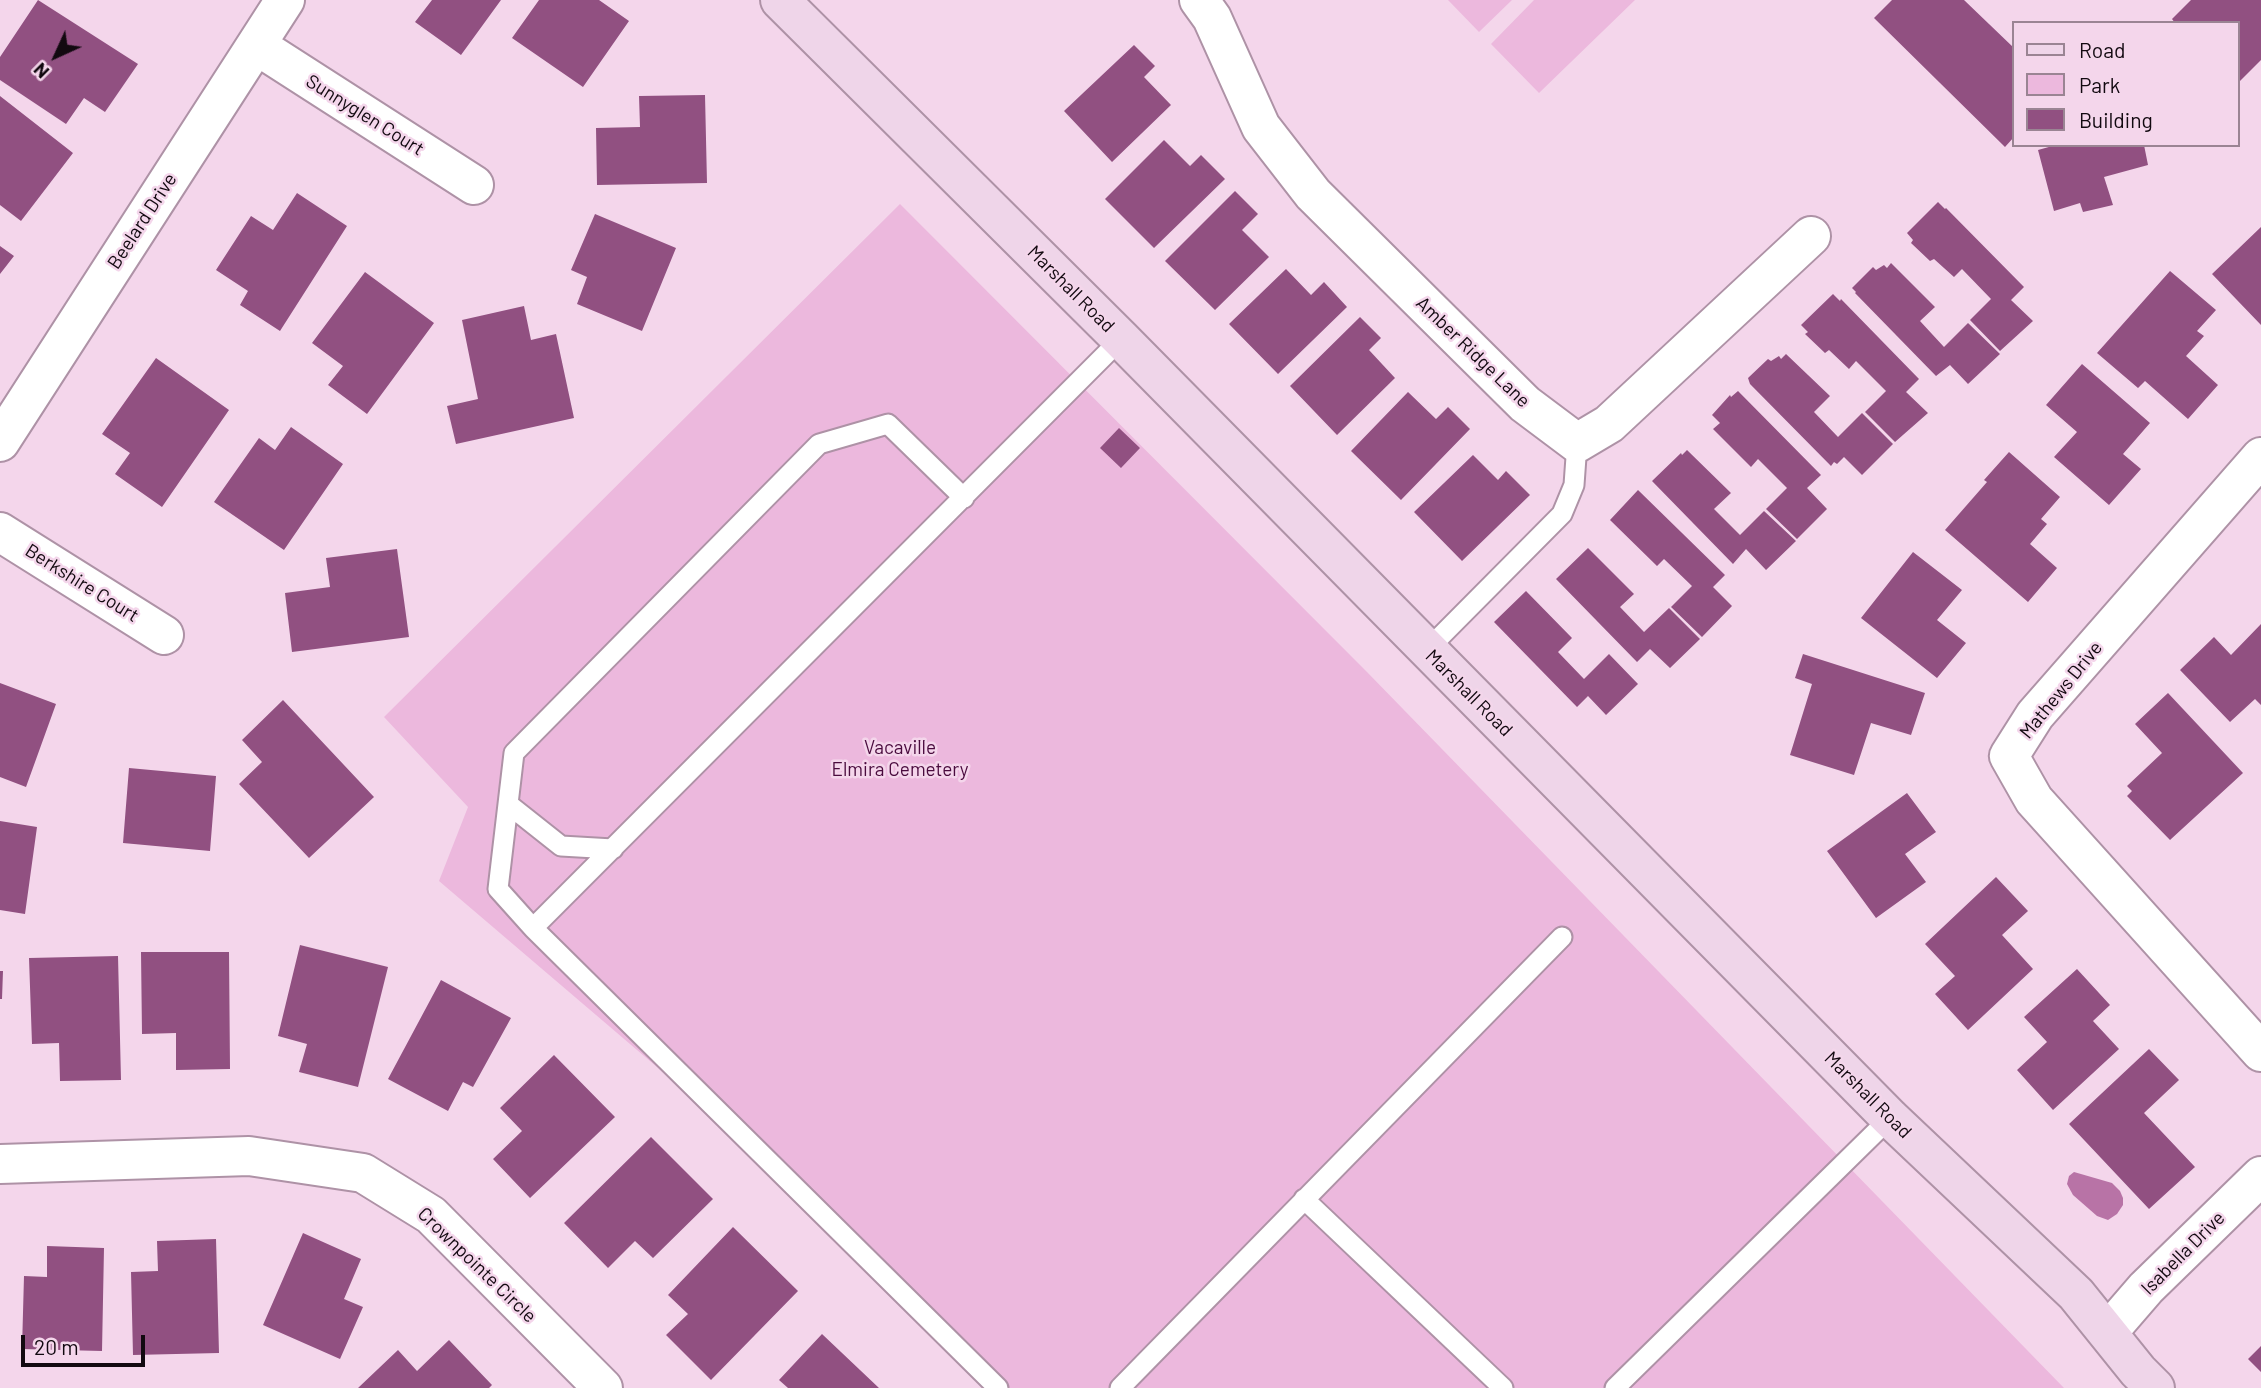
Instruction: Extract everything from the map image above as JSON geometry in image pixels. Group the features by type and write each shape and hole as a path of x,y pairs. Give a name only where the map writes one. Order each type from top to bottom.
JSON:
{"street":[{"name":"Beelard Drive","path":"0,442 285,0"},
{"name":"Marshall Road","path":"780,0 1121,339 1890,1118 2076,1294 2155,1388"},
{"name":"Amber Ridge Lane","path":"1199,0 1212,18 1261,127 1313,194 1525,404 1577,443"},
{"name":"Sunnyglen Court","path":"256,45 474,185"},
{"path":"1577,443 1609,424 1811,236"},
{"name":"Mathews Drive","path":"2261,457 2035,715 2009,756 2034,800 2261,1052"},
{"name":"Berkshire Court","path":"0,532 164,635"},
{"name":"Crownpointe Circle","path":"0,1164 249,1156 363,1173 431,1215 603,1388"},
{"name":"Isabella Drive","path":"2108,1332 2146,1288 2261,1177"}],"lane":[{"path":"533,928 1121,339"},
{"path":"964,498 888,424 819,444 514,752 498,889 533,928 998,1388"},
{"path":"1427,650 1562,514 1574,485 1577,443"},
{"path":"508,804 561,846 613,849"},
{"path":"1120,1388 1562,937"},
{"path":"1615,1388 1890,1118"},
{"path":"1304,1199 1503,1388"}],"green space":[{"path":"1448,0 1512,0 1479,32"},
{"path":"1534,0 1635,0 1539,93 1491,44"},
{"name":"Vacaville Elmira Cemetery","path":"900,204 1367,672 2064,1388 992,1388 712,1114 439,881 468,807 384,717"}],"shaded area":[{"path":"2074,1172 2112,1183 2123,1198 2123,1205 2117,1214 2108,1220 2097,1216 2073,1195 2067,1184 2069,1176"}],"building":[{"path":"38,0 138,64 105,112 84,98 66,124 0,80 0,57"},
{"path":"432,0 501,0 461,55 415,22"},
{"path":"539,0 599,0 629,21 583,87 512,38"},
{"path":"1892,0 1964,0 2012,46 2012,139 2005,147 1874,18"},
{"path":"2191,0 2261,0 2261,60 2240,81 2240,21 2172,19"},
{"path":"1134,45 1155,66 1144,77 1171,105 1112,162 1064,111"},
{"path":"705,95 707,183 597,185 596,128 640,127 639,96"},
{"path":"0,96 73,153 21,221 0,205"},
{"path":"1164,140 1190,166 1201,155 1225,179 1154,248 1105,199"},
{"path":"2049,147 2144,147 2148,165 2104,177 2113,205 2083,212 2080,203 2054,211 2038,150"},
{"path":"1235,191 1258,214 1242,230 1269,257 1215,310 1165,261"},
{"path":"297,193 347,226 280,331 240,305 248,291 216,270 251,216 273,230"},
{"path":"1938,202 2024,287 2011,300 2033,321 2000,351 1970,320 1991,299 1962,269 1954,277 1934,259 1930,261 1911,243 1913,240 1907,233"},
{"path":"595,214 676,248 642,331 577,304 587,277 571,270"},
{"path":"2261,227 2261,325 2212,274"},
{"path":"0,246 14,256 0,274"},
{"path":"1891,263 1935,307 1920,321 1944,347 1968,323 2000,354 1968,384 1950,365 1936,376 1855,293 1852,288 1873,267 1876,270 1884,265 1887,268"},
{"path":"1286,269 1311,295 1324,282 1347,307 1278,374 1229,324"},
{"path":"2170,271 2216,310 2197,331 2204,336 2186,356 2218,385 2188,419 2145,381 2138,388 2097,353"},
{"path":"365,272 434,323 367,414 328,385 343,366 312,343"},
{"path":"1833,294 1919,379 1906,392 1928,413 1895,442 1865,412 1886,391 1856,361 1849,369 1829,350 1825,353 1805,334 1808,332 1801,325"},
{"path":"524,306 531,340 556,334 574,418 456,444 447,406 478,399 462,320"},
{"path":"1360,317 1381,338 1369,350 1395,378 1337,435 1290,386"},
{"path":"1786,354 1830,396 1814,412 1838,437 1862,413 1893,444 1862,475 1844,457 1831,466 1750,384 1748,378 1768,359 1771,361 1779,356 1781,359"},
{"path":"156,358 229,410 162,507 115,474 130,453 102,434"},
{"path":"2082,364 2150,423 2123,454 2141,469 2109,505 2054,457 2077,432 2046,405"},
{"path":"1738,391 1821,475 1807,488 1827,509 1797,539 1766,509 1787,488 1758,459 1751,467 1713,429 1720,423 1712,415 1730,395 1731,397"},
{"path":"1408,392 1436,419 1448,407 1470,429 1401,500 1351,451"},
{"path":"291,427 343,464 284,550 214,502 259,438 275,450"},
{"path":"1119,428 1140,448 1121,468 1100,448"},
{"path":"1687,450 1731,493 1714,509 1740,535 1764,511 1796,541 1766,570 1746,549 1733,564 1652,481"},
{"path":"2009,452 2060,497 2041,519 2047,524 2030,544 2057,568 2028,602 1945,530"},
{"path":"1473,455 1498,480 1506,471 1530,495 1462,561 1414,512"},
{"path":"1638,490 1725,575 1713,587 1732,606 1702,637 1671,607 1692,586 1664,559 1657,566 1610,520"},
{"path":"1588,548 1634,594 1620,607 1644,632 1669,608 1700,639 1670,668 1650,649 1637,662 1556,579"},
{"path":"397,549 409,637 292,652 285,593 330,587 326,558"},
{"path":"1913,552 1962,590 1937,620 1966,643 1937,678 1861,618"},
{"path":"1526,591 1572,638 1558,652 1584,679 1609,654 1638,684 1606,715 1588,696 1577,707 1494,622"},
{"path":"2261,624 2261,705 2255,699 2230,722 2180,670 2214,637 2231,655"},
{"path":"1803,654 1925,693 1911,735 1871,723 1854,775 1790,755 1812,684 1795,678"},
{"path":"0,683 56,704 26,787 0,777"},
{"path":"2168,693 2243,773 2170,840 2127,796 2132,791 2127,786 2162,753 2135,724"},
{"path":"283,700 374,797 309,858 239,784 262,762 242,740"},
{"path":"129,768 216,776 210,851 123,843"},
{"path":"1907,793 1936,832 1905,854 1926,882 1876,918 1827,851"},
{"path":"0,821 37,827 25,914 0,910"},
{"path":"1996,877 2028,911 2002,935 2033,969 1968,1030 1935,994 1955,976 1925,944"},
{"path":"300,945 388,967 358,1087 299,1072 307,1044 278,1036"},
{"path":"141,952 229,952 230,1069 176,1070 176,1033 142,1034"},
{"path":"118,956 121,1080 60,1081 59,1043 32,1044 29,958"},
{"path":"2077,969 2110,1005 2093,1021 2119,1049 2053,1110 2017,1070 2047,1042 2024,1017"},
{"path":"0,971 3,971 2,999 0,999"},
{"path":"441,980 511,1018 473,1087 463,1082 448,1111 388,1079"},
{"path":"2149,1049 2179,1080 2144,1113 2195,1167 2149,1209 2069,1124"},
{"path":"554,1055 615,1117 530,1198 493,1159 522,1131 500,1108"},
{"path":"651,1137 713,1199 653,1258 635,1241 608,1268 564,1223"},
{"path":"733,1227 798,1291 711,1380 666,1335 688,1314 668,1295"},
{"path":"303,1233 361,1259 344,1299 363,1307 340,1359 263,1325"},
{"path":"216,1239 219,1353 133,1355 131,1272 158,1271 157,1241"},
{"path":"47,1246 104,1248 102,1351 22,1349 24,1276 47,1277"},
{"path":"822,1334 879,1388 788,1388 779,1380"},
{"path":"449,1340 492,1385 489,1388 358,1388 398,1350 417,1371"},
{"path":"2261,1346 2261,1372 2248,1359"}]}
